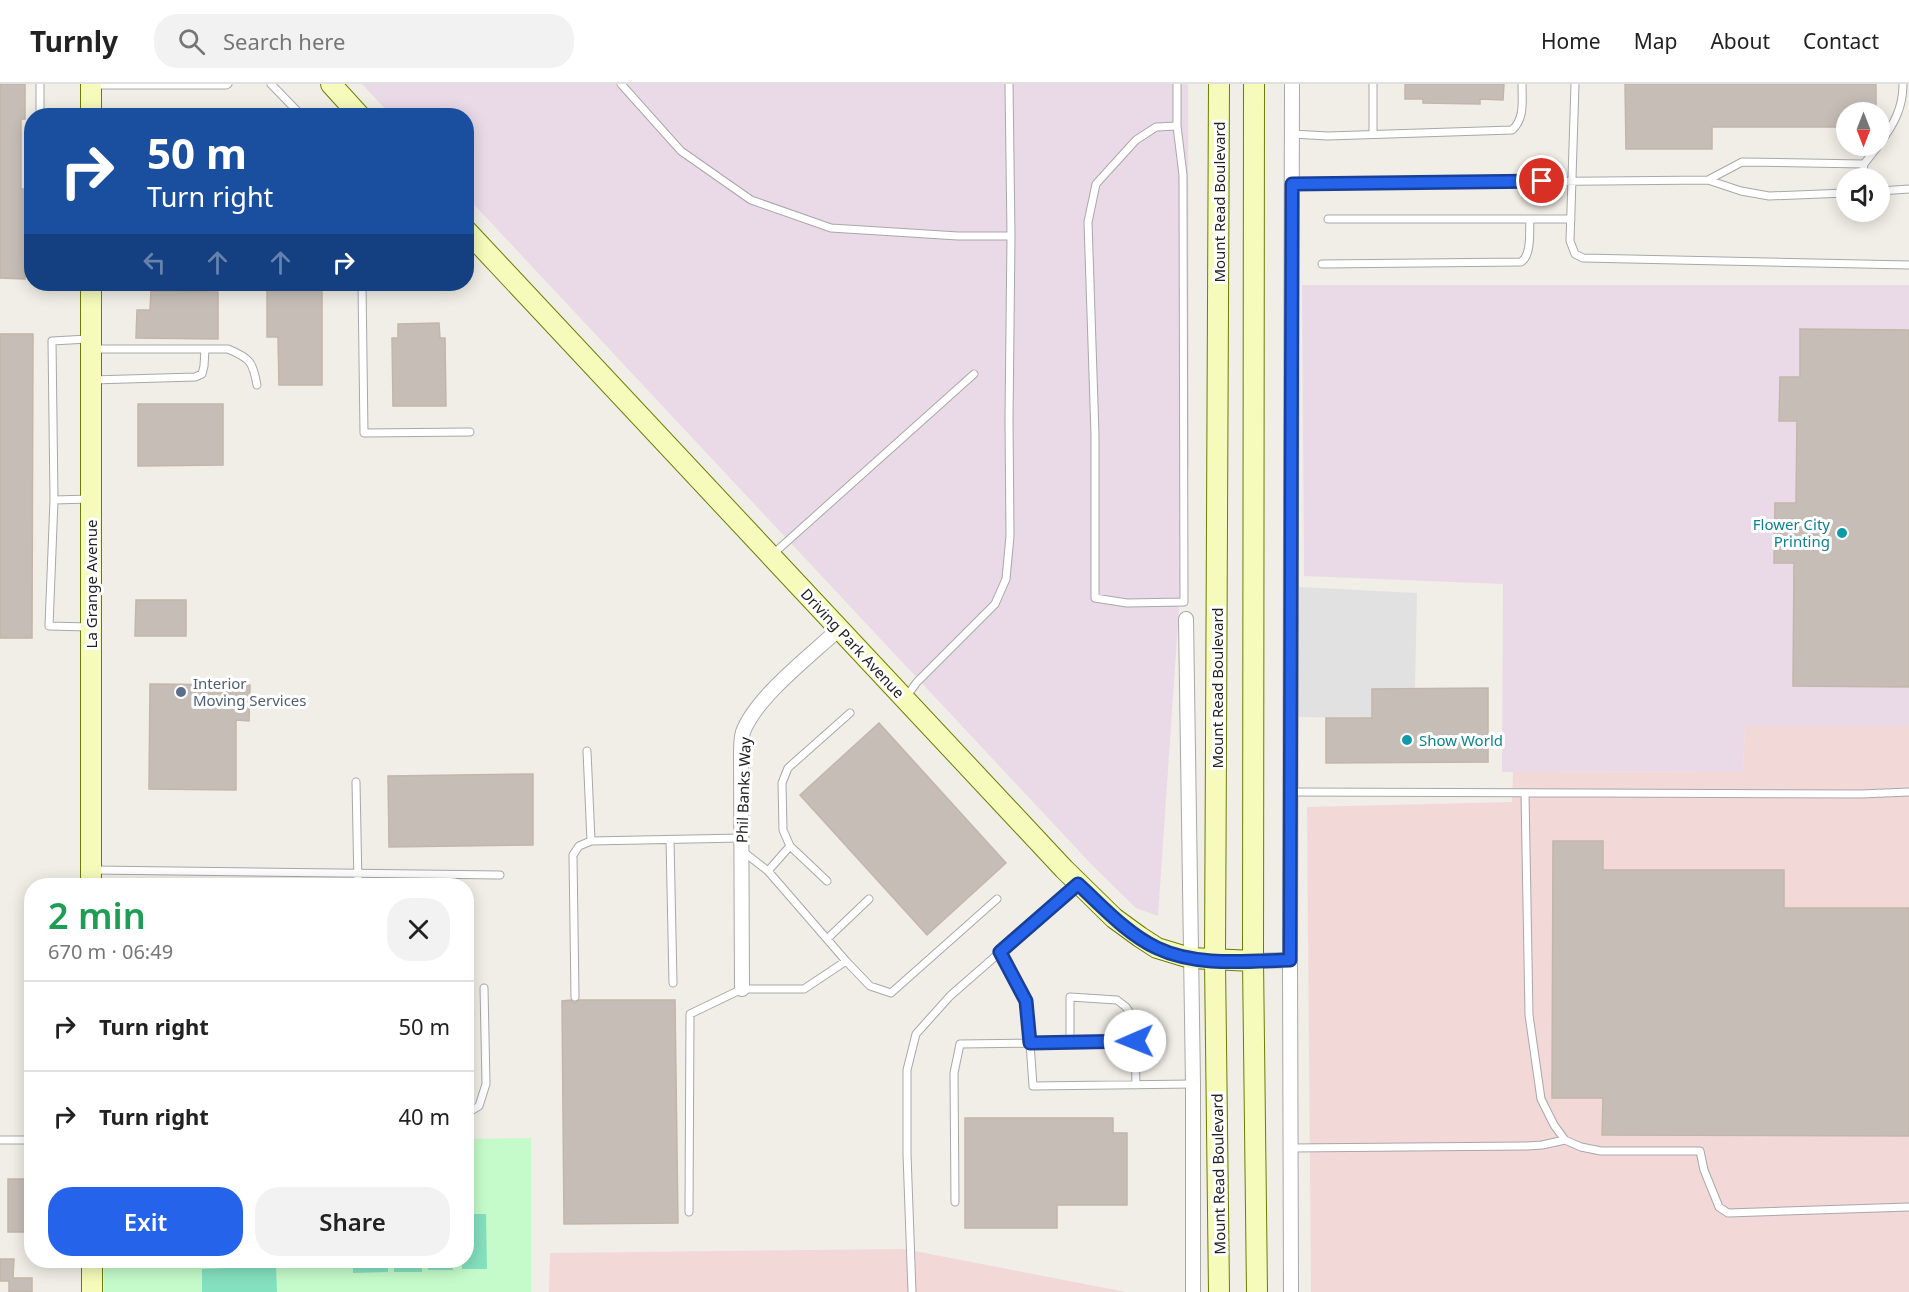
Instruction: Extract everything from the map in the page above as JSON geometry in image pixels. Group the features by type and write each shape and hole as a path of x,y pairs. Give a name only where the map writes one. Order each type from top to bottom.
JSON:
{"main road":[{"path":"331,84 353,108"},
{"name":"Mount Read Boulevard","path":"1219,84 1215,961 1219,1292"},
{"path":"1254,84 1253,961 1257,1292"},
{"path":"91,85 91,108"},
{"name":"Driving Park Avenue","path":"474,239 1078,884 1114,918 1157,948 1190,958 1215,961 1253,961"},
{"name":"La Grange Avenue","path":"91,291 91,878"},
{"path":"92,1268 92,1292"}],"street":[{"path":"1292,84 1290,792 1292,1292"},
{"name":"Mount Read Boulevard","path":"1186,619 1193,1084 1193,1292"},
{"name":"Phil Banks Way","path":"742,989 742,734 750,716 766,697 839,629"},
{"name":"Driving Park Avenue","path":"1253,961 1290,960"}],"lane":[{"path":"40,84 40,108"},
{"path":"91,85 228,84"},
{"path":"272,84 294,108"},
{"path":"621,84 681,151 751,200 831,228 958,236 1011,236"},
{"path":"905,699 917,682 995,604 1006,579 1010,536 1009,84"},
{"path":"1177,84 1177,126 1183,175 1184,602 1186,619"},
{"path":"1372,84 1373,134"},
{"path":"1292,134 1328,136 1512,130 1518,124 1521,113 1522,84"},
{"path":"1575,84 1570,241 1575,254 1583,258 1909,265"},
{"path":"1890,130 1903,101 1903,84"},
{"path":"1177,126 1156,127 1136,140 1096,184 1088,222 1095,435 1095,597 1127,603 1184,602"},
{"path":"1863,168 1870,156"},
{"path":"1708,180 1742,162 1864,164"},
{"path":"1292,184 1708,180 1741,191 1769,196 1836,193"},
{"path":"1890,190 1909,189"},
{"path":"1328,219 1571,219"},
{"path":"1322,264 1521,262 1528,254 1530,219"},
{"path":"362,291 364,433 470,432"},
{"path":"91,627 49,626 54,500 52,341 228,349 241,354 254,366 257,385"},
{"path":"91,380 195,377 202,374 205,349"},
{"path":"771,555 974,374"},
{"path":"54,500 91,499"},
{"path":"827,881 790,846 783,830 782,783 788,768 850,712"},
{"path":"587,752 591,841"},
{"path":"356,782 358,878"},
{"path":"1290,792 1861,794 1909,792"},
{"path":"1525,793 1529,1014 1541,1099 1554,1125 1565,1140 1581,1147 1601,1151 1700,1151 1714,1198 1719,1207 1728,1213 1909,1207"},
{"path":"670,840 673,983"},
{"path":"575,998 573,855 579,846 591,841 670,840 741,844 768,871 870,986 891,993 997,899"},
{"path":"768,871 790,846"},
{"path":"91,878 358,872 500,875"},
{"path":"912,1292 907,1154 907,1070 916,1034 950,996 1078,884"},
{"path":"827,939 869,900"},
{"path":"1000,952 1026,1001 1033,1086 1193,1084"},
{"path":"689,1212 690,1014 742,989 804,989 846,961"},
{"path":"474,1109 479,1106 486,1084 484,988"},
{"path":"1070,1042 1070,997 1117,1000 1126,1006 1132,1016 1136,1085"},
{"path":"955,1202 954,1073 960,1044 1135,1041"},
{"path":"0,1140 24,1140"},
{"path":"1291,1148 1527,1146 1565,1140"}],"shaded area":[{"path":"362,84 1188,84 1189,462 1158,916 1136,908 1092,865 474,204 474,108 384,108"},
{"path":"1302,285 1909,285 1909,726 1745,726 1743,771 1502,772 1503,584 1304,576"},
{"path":"1299,587 1417,593 1415,689 1372,689 1372,718 1298,717"},
{"path":"1745,726 1909,726 1909,1292 1311,1292 1307,807 1512,802 1513,772 1743,771"},
{"path":"904,1249 1126,1292 549,1292 550,1253"}],"green space":[{"path":"531,1138 531,1292 104,1292 104,1268 474,1268 474,1139"},
{"path":"474,1214 486,1214 487,1269 462,1269 474,1268"},
{"path":"276,1268 277,1292 202,1292 202,1269"},
{"path":"353,1268 388,1268 388,1272 353,1273"},
{"path":"394,1268 422,1268 422,1272 394,1272"},
{"path":"428,1268 453,1268 453,1270 428,1270"}],"building":[{"path":"0,84 25,84 24,119 21,119 24,279 0,278"},
{"path":"1405,84 1504,84 1503,100 1480,99 1480,104 1423,103 1423,99 1405,99"},
{"path":"1625,84 1876,84 1876,102 1836,102 1836,127 1712,127 1712,149 1626,149"},
{"path":"151,291 218,292 218,339 136,338 137,310 150,310"},
{"path":"267,291 322,291 322,385 279,385 278,337 267,337"},
{"path":"439,323 440,338 445,338 446,406 393,406 392,338 398,338 398,324"},
{"name":"Flower City Printing","path":"1800,329 1909,330 1909,687 1793,686 1794,563 1774,563 1775,503 1796,503 1797,421 1779,421 1780,377 1800,377"},
{"path":"0,334 33,334 32,638 0,638"},
{"path":"138,404 223,404 223,465 138,466"},
{"path":"136,600 186,600 186,636 135,636"},
{"path":"150,684 250,685 249,721 236,720 236,790 149,789"},
{"name":"Show World","path":"1488,688 1488,762 1326,763 1326,718 1372,718 1372,689"},
{"path":"879,723 1006,863 927,935 800,795"},
{"path":"533,774 533,845 389,847 388,776"},
{"path":"1553,841 1603,841 1603,870 1784,870 1784,908 1909,908 1909,1136 1602,1135 1603,1098 1552,1098"},
{"path":"571,1000 574,1003 579,1000 675,1000 678,1223 564,1224 562,1001"},
{"path":"965,1118 1113,1118 1113,1133 1127,1133 1127,1205 1057,1205 1057,1228 965,1228"},
{"path":"8,1179 24,1179 24,1232 8,1232"},
{"path":"0,1259 14,1259 13,1278 32,1278 32,1292 9,1292 9,1281 0,1281"}],"place":[{"name":"Flower City Printing","path":"1842,533"},
{"name":"Interior Moving Services","path":"181,692"},
{"name":"Show World","path":"1407,740"}],"route":[{"path":"1135,1041 1030,1043 1026,1001 1000,952 1078,884 1114,918 1157,948 1190,958 1215,961 1290,960 1292,184 1542,181"}]}
